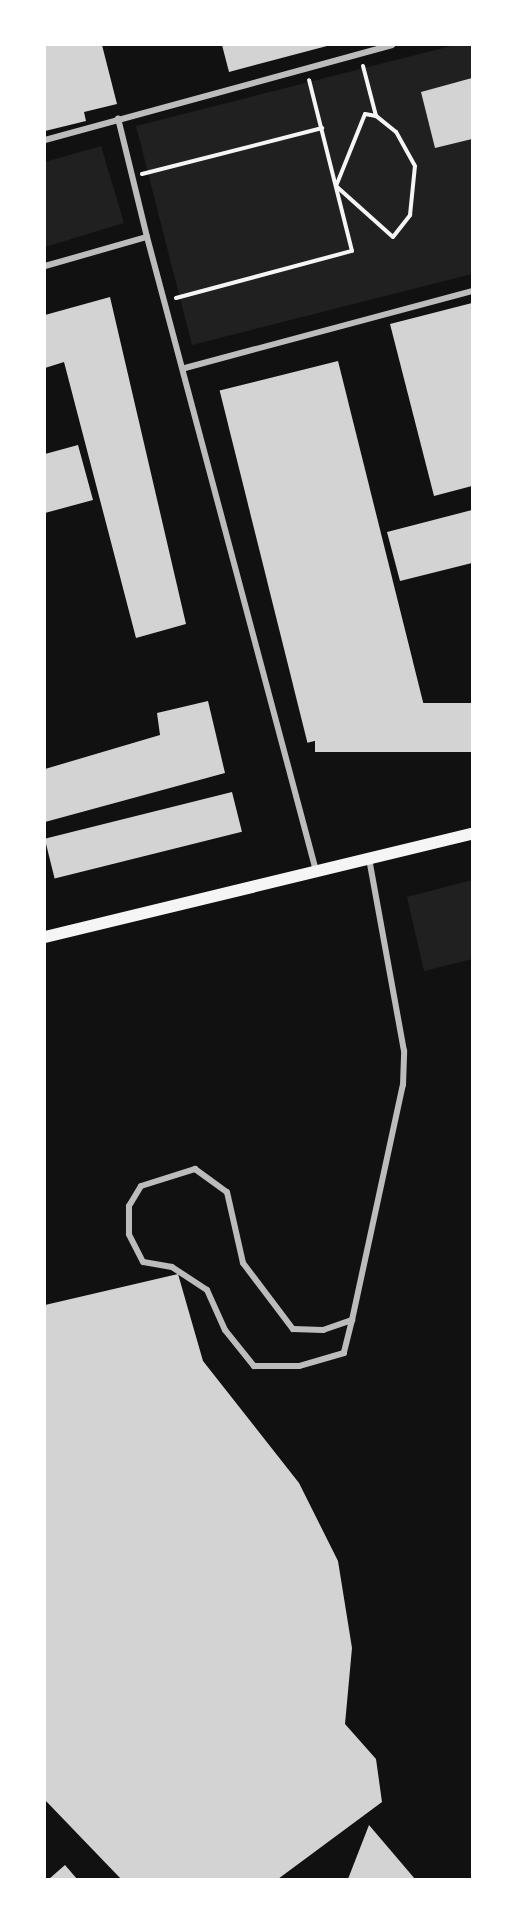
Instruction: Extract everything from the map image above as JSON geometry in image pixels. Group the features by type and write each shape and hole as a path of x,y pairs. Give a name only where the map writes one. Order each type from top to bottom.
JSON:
{"main road":[{"path":"45,937 472,834"}],"street":[{"path":"45,140 118,118 392,45"},
{"path":"118,118 147,237 185,368 316,871"},
{"path":"45,266 147,237"},
{"path":"185,368 472,291"},
{"path":"352,1320 323,1330 292,1329 243,1263 227,1192 195,1169 141,1186 129,1206 129,1234 142,1262 172,1267 207,1290 225,1330 254,1366 299,1366 344,1353 352,1320 403,1085 404,1051 369,858"}],"path":[{"path":"360,54 376,116"},
{"path":"166,300 352,251 306,68"},
{"path":"365,114 376,116 396,132 415,166 410,214 401,232 393,237 336,186 365,114"},
{"path":"132,176 322,128"}],"shaded area":[{"path":"455,45 472,45 472,274 192,345 136,126"},
{"path":"101,146 124,223 45,247 45,162"},
{"path":"472,880 472,959 424,971 407,897"}],"building":[{"path":"45,45 102,45 117,104 84,112 86,121 45,131"},
{"path":"222,45 327,45 327,46 229,72"},
{"path":"472,78 472,139 435,148 421,92"},
{"path":"110,297 186,624 136,638 64,362 45,368 45,315"},
{"path":"472,303 472,486 434,496 390,324"},
{"path":"338,361 426,713 307,743 220,391"},
{"path":"78,445 93,500 45,513 45,454"},
{"path":"472,510 472,563 400,581 387,532"},
{"path":"208,701 225,773 45,822 45,769 160,735 157,713"},
{"path":"315,703 472,703 472,752 315,752"},
{"path":"232,792 242,832 55,878 45,839"},
{"path":"178,1274 203,1361 299,1483 338,1561 352,1648 345,1724 376,1759 382,1802 278,1879 121,1879 45,1800 45,1305"},
{"path":"369,1825 415,1879 348,1879"},
{"path":"65,1865 77,1879 49,1879"}]}
